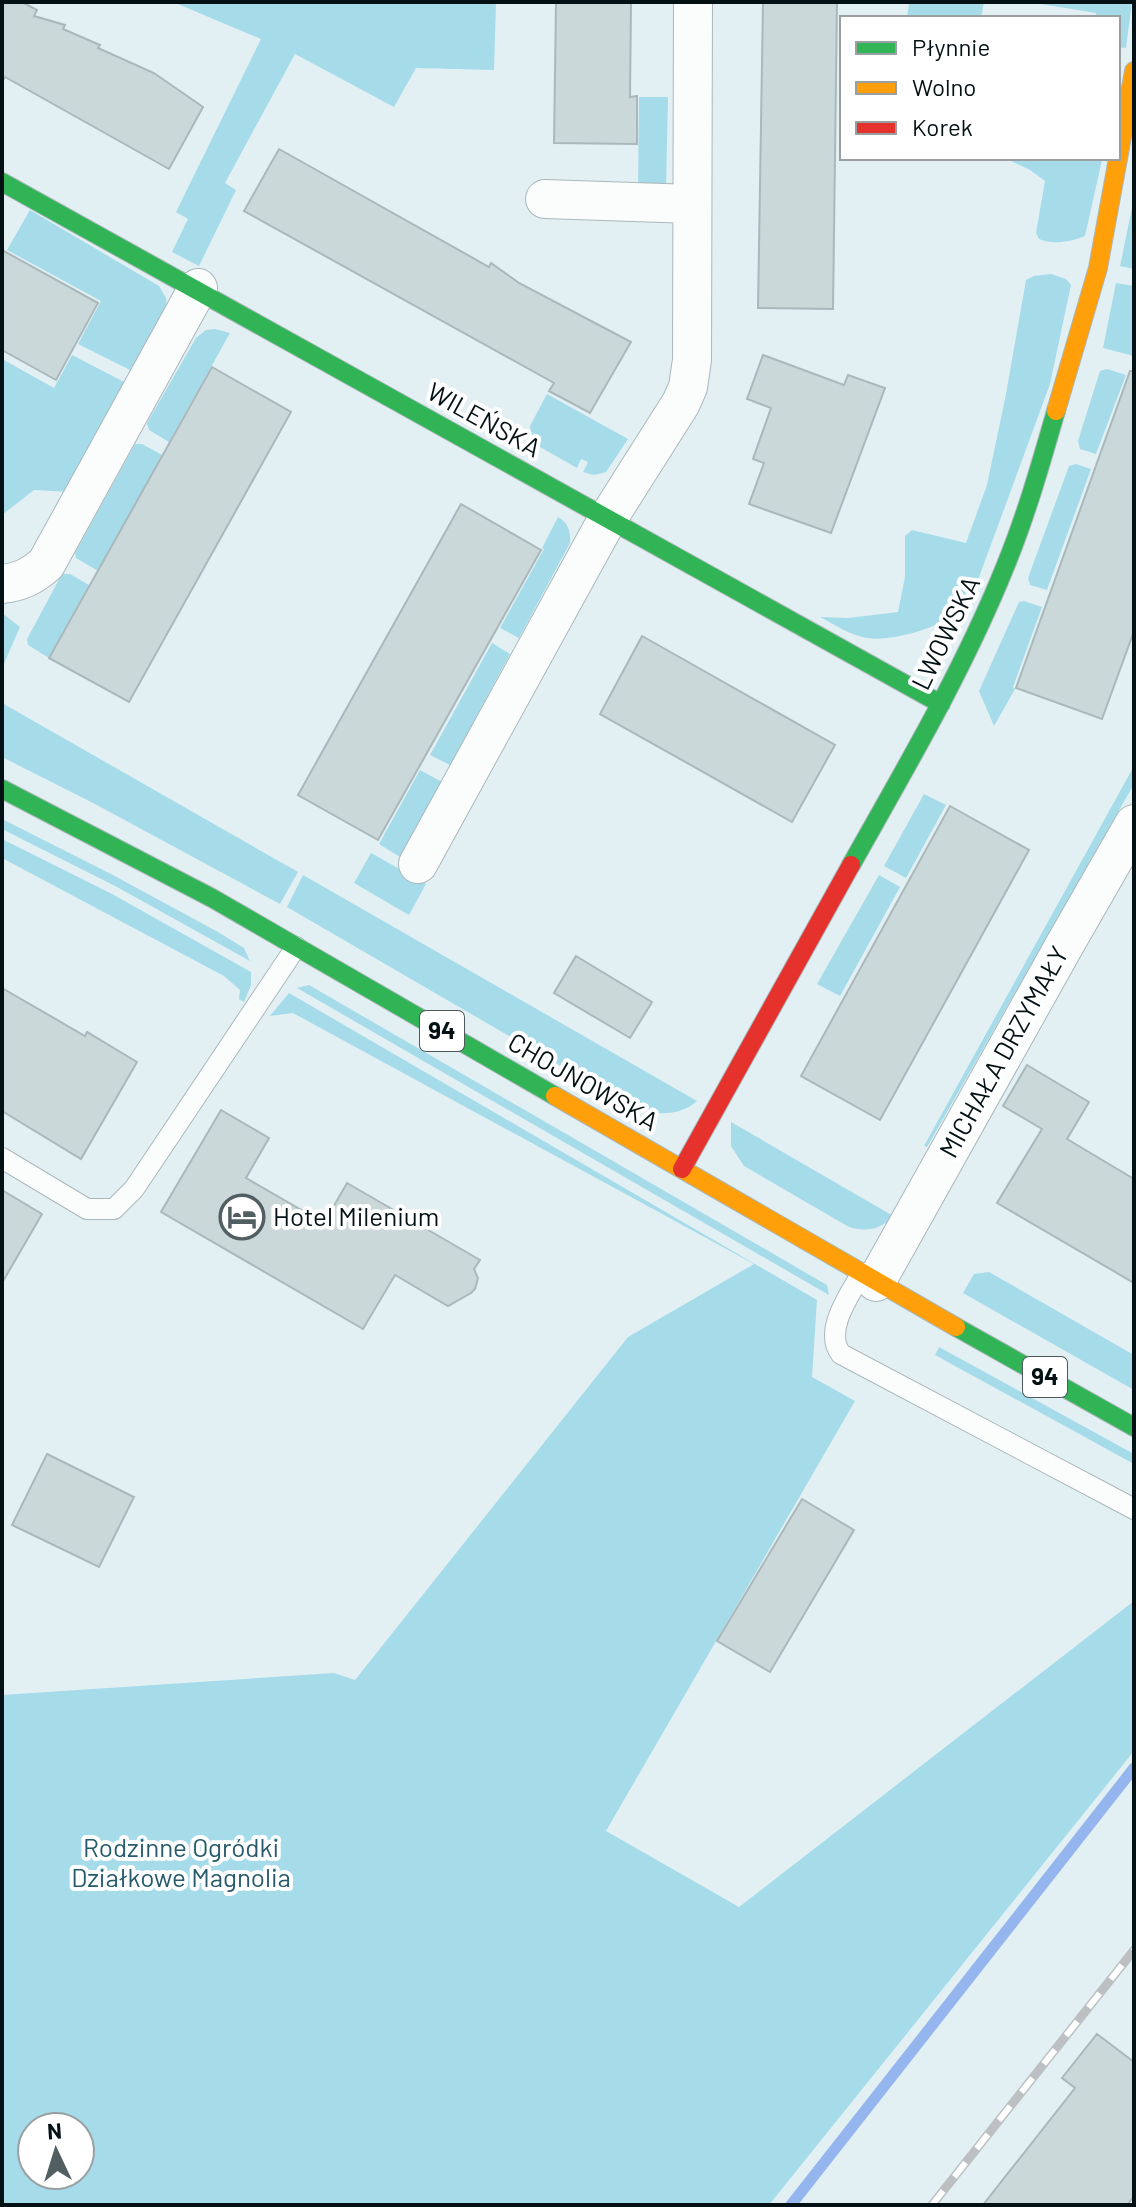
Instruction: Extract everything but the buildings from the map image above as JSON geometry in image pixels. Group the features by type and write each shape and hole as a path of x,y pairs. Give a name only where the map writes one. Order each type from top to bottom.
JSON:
{"street":[{"path":"418,864 607,520 671,421 688,387 692,360 693,2"},
{"name":"LWOWSKA","path":"1120,153 1134,71"},
{"name":"LWOWSKA","path":"682,1169 941,704 1006,566 1030,500 1098,268 1119,160"},
{"name":"WILEŃSKA","path":"2,182 198,288 607,520 941,704"},
{"path":"545,199 692,204"},
{"path":"2,584 31,577 46,564 198,288"},
{"name":"CHOJNOWSKA","path":"2,789 144,862 296,947 1134,1427"},
{"name":"MICHAŁA DRZYMAŁY","path":"869,1277 1134,824"}],"lane":[{"path":"2,1158 87,1209 114,1209 134,1189 296,947"},
{"path":"869,1277 837,1319 837,1351 1134,1509"}],"green space":[{"path":"173,2 496,2 494,70 416,68 394,107 295,54 225,183 236,190 199,266 172,252 188,219 176,212 261,39"},
{"path":"909,2 984,2 981,16 907,16"},
{"path":"1028,2 1132,2 1126,48 1120,47 1120,16 1096,16 1096,13"},
{"path":"639,97 668,97 666,188 638,189"},
{"path":"1009,160 1102,160 1085,236 1062,242 1039,239 1036,233 1045,181"},
{"path":"1134,198 1134,269 1120,266"},
{"path":"30,210 159,286 166,298 167,309 136,373 78,344 101,301 7,250"},
{"path":"1051,274 1066,279 1071,285 1050,384 971,599 944,621 887,638 861,637 820,617 848,618 898,612 905,577 905,536 912,530 966,543 987,485 1026,280"},
{"path":"1116,283 1134,286 1134,356 1103,348"},
{"path":"206,330 230,333 169,442 149,430 147,423 196,338"},
{"path":"72,355 130,385 71,492 34,490 2,515 2,359 54,388"},
{"path":"1107,369 1126,375 1096,454 1080,449 1078,441 1100,371"},
{"path":"547,394 628,439 606,472 594,475 583,472 588,462 581,459 577,468 533,443 530,426"},
{"path":"135,444 142,444 162,455 98,571 76,558 75,553"},
{"path":"1076,464 1091,469 1047,590 1030,585 1028,578 1069,466"},
{"path":"558,517 568,528 570,543 519,638 500,628 544,549"},
{"path":"62,574 70,574 89,585 49,658 28,645 27,639"},
{"path":"1019,602 1042,607 1013,687 1015,689 994,726 979,691"},
{"path":"2,613 20,627 2,668"},
{"path":"492,643 510,654 450,765 430,755"},
{"path":"2,703 298,872 280,904 2,757"},
{"path":"1134,766 1134,784 927,1147 924,1146"},
{"path":"420,770 444,783 400,857 379,844"},
{"path":"924,794 946,805 906,878 884,866"},
{"path":"2,819 218,932 244,948 250,961 117,887 2,829"},
{"path":"2,839 112,894 251,972 251,985 244,1002 239,999 240,990 224,976 2,858"},
{"path":"371,853 426,884 409,915 354,883"},
{"path":"303,875 697,1101 682,1110 666,1113 633,1108 287,907"},
{"path":"879,875 900,887 840,996 817,984"},
{"path":"309,985 827,1285 829,1295 297,988"},
{"name":"Rodzinne Ogródki Działkowe Magnolia","path":"289,993 817,1300 812,1377 855,1401 606,1831 739,1907 1134,1601 1134,1751 769,2205 2,2205 2,1695 334,1673 355,1680 628,1337 754,1264 293,1013 270,1016"},
{"path":"731,1122 895,1217 874,1228 863,1230 849,1227 744,1166 731,1146"},
{"path":"989,1272 1134,1355 1134,1390 963,1293 974,1274"},
{"path":"939,1347 1134,1454 1134,1464 935,1355"}],"waterway":[{"path":"791,2205 1134,1768"}],"railway":[{"path":"932,2205 1134,1950"}],"traffic: fast":[{"path":"2,182 941,704"},
{"path":"851,865 933,718 989,606 1020,528 1056,411"},
{"path":"2,789 212,898 555,1096"},
{"path":"956,1327 1134,1427"}],"traffic: slow":[{"path":"1120,148 1134,71"},
{"path":"1056,411 1098,268 1118,160"},
{"path":"555,1096 956,1327"}],"traffic: jam":[{"path":"682,1169 851,865"}],"place":[{"name":"Hotel Milenium","path":"242,1217"}]}
